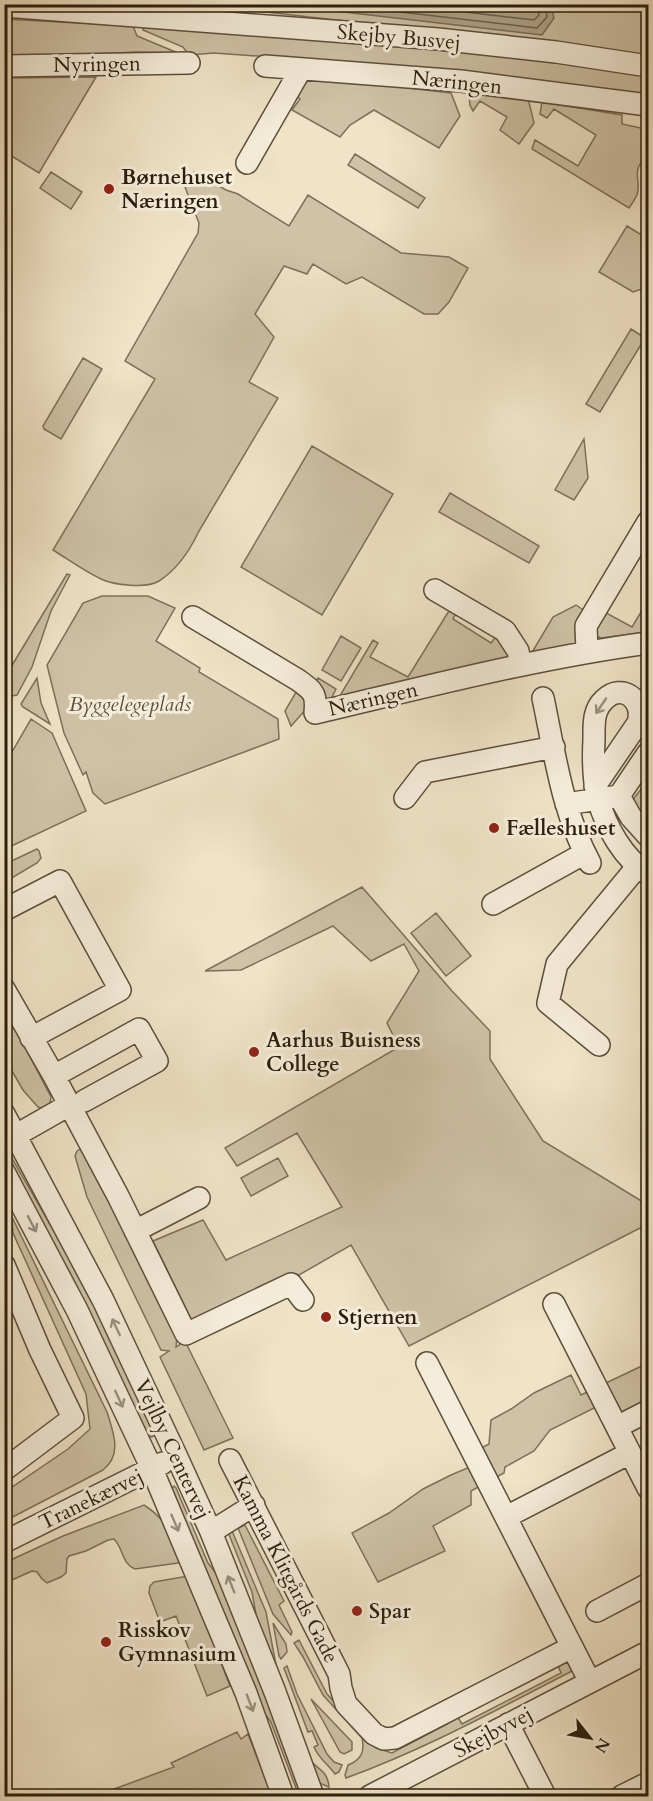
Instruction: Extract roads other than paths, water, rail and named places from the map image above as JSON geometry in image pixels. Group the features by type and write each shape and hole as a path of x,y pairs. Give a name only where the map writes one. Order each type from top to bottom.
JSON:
{"street":[{"name":"Skejby Busvej","path":"4,6 438,39 556,52 648,66"},
{"name":"Nyringen","path":"4,66 189,63"},
{"name":"Næringen","path":"265,66 460,81 648,105"},
{"path":"247,163 301,69"},
{"path":"587,651 586,626 648,522"},
{"path":"435,590 505,631 518,651 521,665"},
{"name":"Næringen","path":"193,617 311,690 317,698 315,713 587,651 648,643"},
{"path":"493,904 587,858 576,836 566,804 543,698"},
{"path":"405,798 424,772 554,747"},
{"path":"566,804 604,793 648,753"},
{"path":"604,793 648,836"},
{"path":"600,1045 548,1003 557,964 643,870 620,846 608,826 604,793"},
{"path":"4,910 60,881 120,990 31,1038"},
{"path":"4,989 54,1076 76,1103 186,1334 291,1284 303,1300"},
{"path":"10,1138 157,1061 139,1029 54,1076"},
{"name":"Vejlby Centervej","path":"4,1114 10,1138 103,1300 211,1532 275,1692 313,1797"},
{"name":"Vejlby Centervej","path":"4,1173 77,1310 152,1469 246,1693 284,1797"},
{"path":"135,1231 199,1198"},
{"path":"4,1265 43,1359 73,1418 4,1470"},
{"path":"554,1304 648,1488"},
{"path":"427,1363 590,1682"},
{"path":"617,1427 648,1411"},
{"path":"506,1517 630,1453"},
{"name":"Tranekærvej","path":"4,1542 176,1455"},
{"name":"Kamma Klitgårds Gade","path":"230,1460 339,1674 346,1704 374,1734 384,1739 395,1738 572,1647"},
{"path":"211,1532 254,1505"},
{"path":"597,1611 648,1584"},
{"name":"Skejbyvej","path":"370,1797 648,1652"},
{"path":"508,1724 544,1797"},
{"path":"622,1797 648,1783"}],"water":[{"path":"547,4 551,7 554,18 542,35 283,5"}],"place":[{"name":"Børnehuset Næringen","path":"109,189"},
{"name":"Fælleshuset","path":"494,828"},
{"name":"Aarhus Buisness College","path":"254,1052"},
{"name":"Stjernen","path":"326,1317"},
{"name":"Spar","path":"357,1611"},
{"name":"Risskov Gymnasium","path":"106,1642"}],"park label":[{"name":"Byggelegeplads","path":"130,704"}]}
